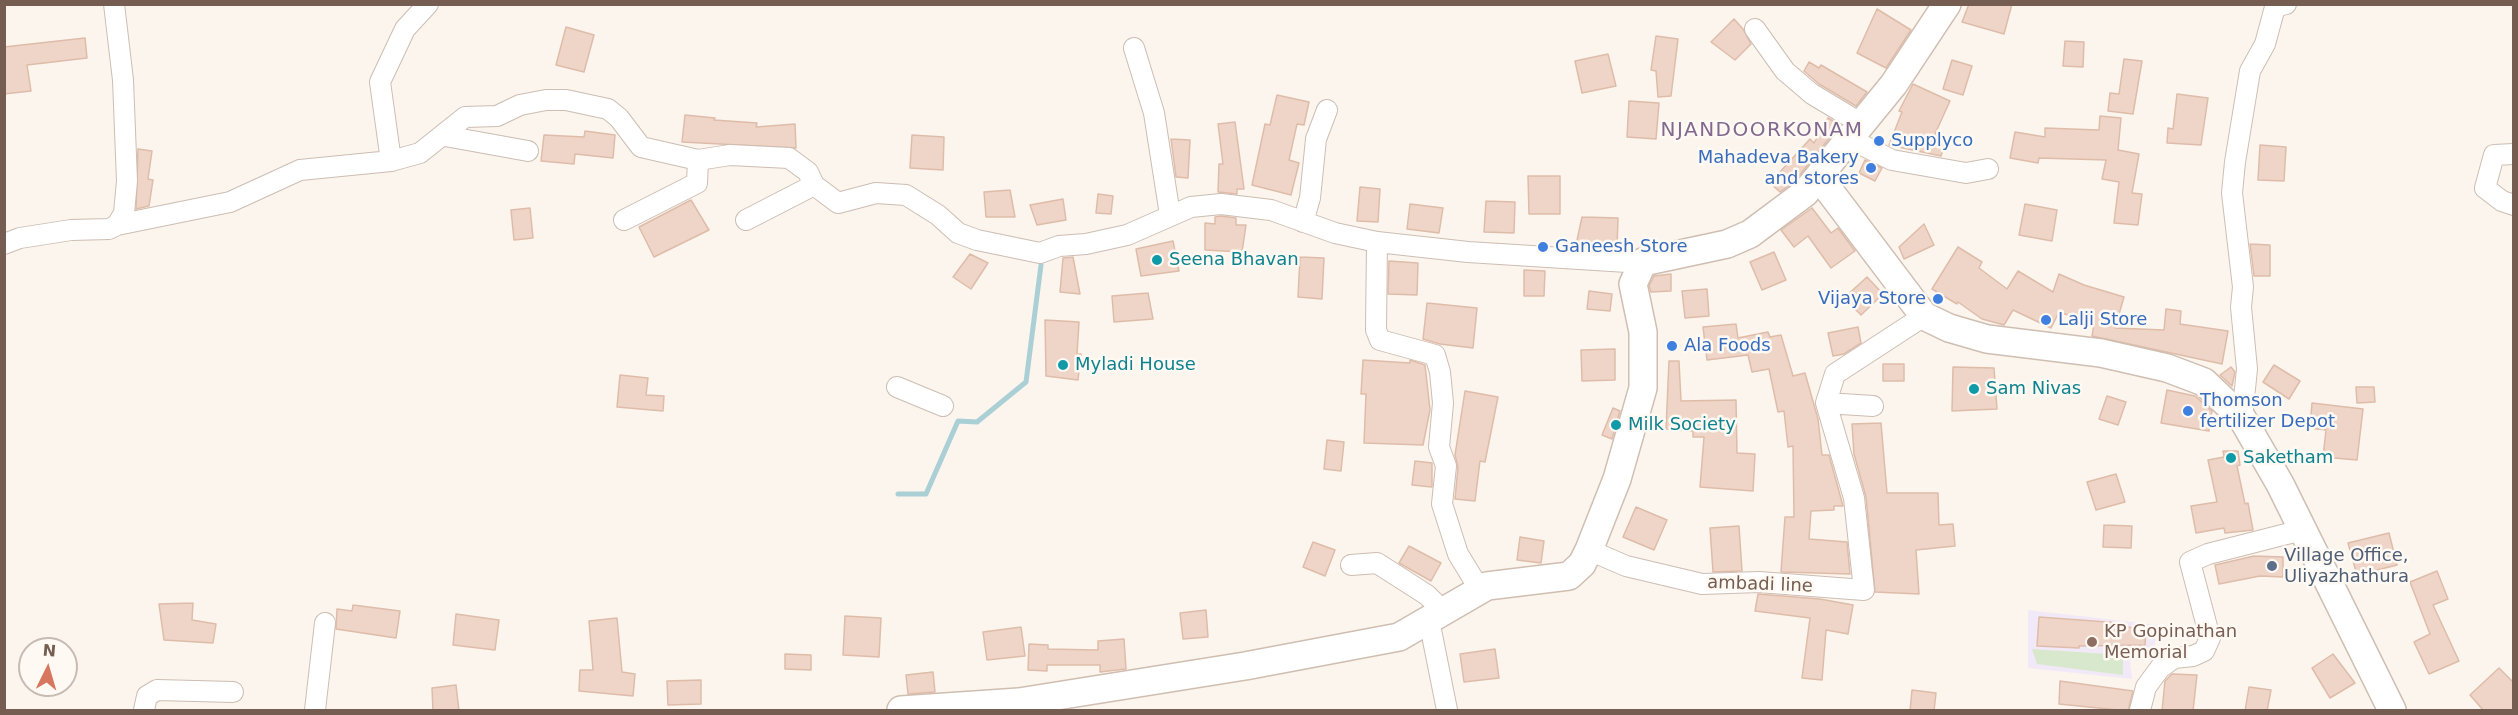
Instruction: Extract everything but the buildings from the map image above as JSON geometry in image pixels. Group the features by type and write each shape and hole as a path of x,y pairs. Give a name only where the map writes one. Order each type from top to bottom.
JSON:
{"main road":[{"path":"901,711 1019,702 1245,666 1399,637 1487,586 1569,576 1582,564 1589,550 1617,479 1643,388 1643,332 1633,284 1643,262 1727,244 1750,234 1805,194 1894,84 1947,4"},
{"path":"1819,177 1924,316 1949,328 1987,339 2101,353 2167,368 2204,382 2242,418 2280,484 2392,711"}],"street":[{"path":"114,4 123,80 127,181 119,221"},
{"path":"391,161 380,82 405,29 428,4"},
{"path":"2242,418 2247,369 2241,307 2243,287 2232,193 2235,162 2250,71 2265,44 2275,7 2286,4"},
{"path":"1755,29 1785,71 1892,160 1966,173 1988,169"},
{"path":"1134,48 1154,113 1170,215"},
{"path":"4,244 20,238 71,230 110,229 119,221 230,202 300,170 391,161 420,153 445,136 465,117 497,116 520,105 546,100 566,100 608,109 619,118 640,147 698,160 730,155 789,158 808,172 814,185 838,203 876,193 906,195 929,208 958,233 977,240 1040,252 1059,246 1086,244 1127,235 1191,207 1221,204 1271,210 1335,233 1377,242 1468,252 1627,262 1640,269"},
{"path":"1303,222 1310,198 1316,139 1327,110"},
{"path":"445,136 528,151"},
{"path":"2514,154 2494,155 2485,188 2502,201 2514,205"},
{"path":"624,220 697,183 698,160"},
{"path":"746,220 814,185"},
{"path":"1377,242 1376,330 1380,340 1421,349 1436,355 1443,404 1439,447 1446,466 1442,504 1458,554 1480,590"},
{"path":"1873,406 1826,403 1835,374 1924,316"},
{"path":"897,387 943,406"},
{"name":"ambadi line","path":"1589,550 1626,566 1702,584 1759,582 1864,590 1858,520 1826,403"},
{"path":"2140,711 2146,687 2160,668 2174,658 2193,656 2204,651 2210,638 2190,562 2208,554 2302,530"},
{"path":"1351,565 1377,563 1427,595 1436,616 1447,711"},
{"path":"315,711 326,622"},
{"path":"144,711 147,696 157,690 233,692"}],"shaded area":[{"name":"KP Gopinathan Memorial","path":"2028,610 2158,625 2152,660 2130,661 2132,679 2028,668"}],"green space":[{"path":"2032,649 2123,655 2123,675 2037,664"}],"waterway":[{"path":"898,494 926,494 958,421 977,422 1026,382 1041,265"}],"place":[{"name":"Supplyco","path":"1879,141"},
{"name":"Mahadeva Bakery and stores","path":"1871,168"},
{"name":"Ganeesh Store","path":"1543,247"},
{"name":"Seena Bhavan","path":"1157,260"},
{"name":"Vijaya Store","path":"1938,299"},
{"name":"Lalji Store","path":"2046,320"},
{"name":"Ala Foods","path":"1672,346"},
{"name":"Myladi House","path":"1063,365"},
{"name":"Sam Nivas","path":"1974,389"},
{"name":"Thomson fertilizer Depot","path":"2188,411"},
{"name":"Milk Society","path":"1616,425"},
{"name":"Saketham","path":"2231,458"},
{"name":"Village Office, Uliyazhathura","path":"2272,566"},
{"name":"KP Gopinathan Memorial","path":"2092,642"}],"district":[{"name":"NJANDOORKONAM","path":"1762,131"}]}
